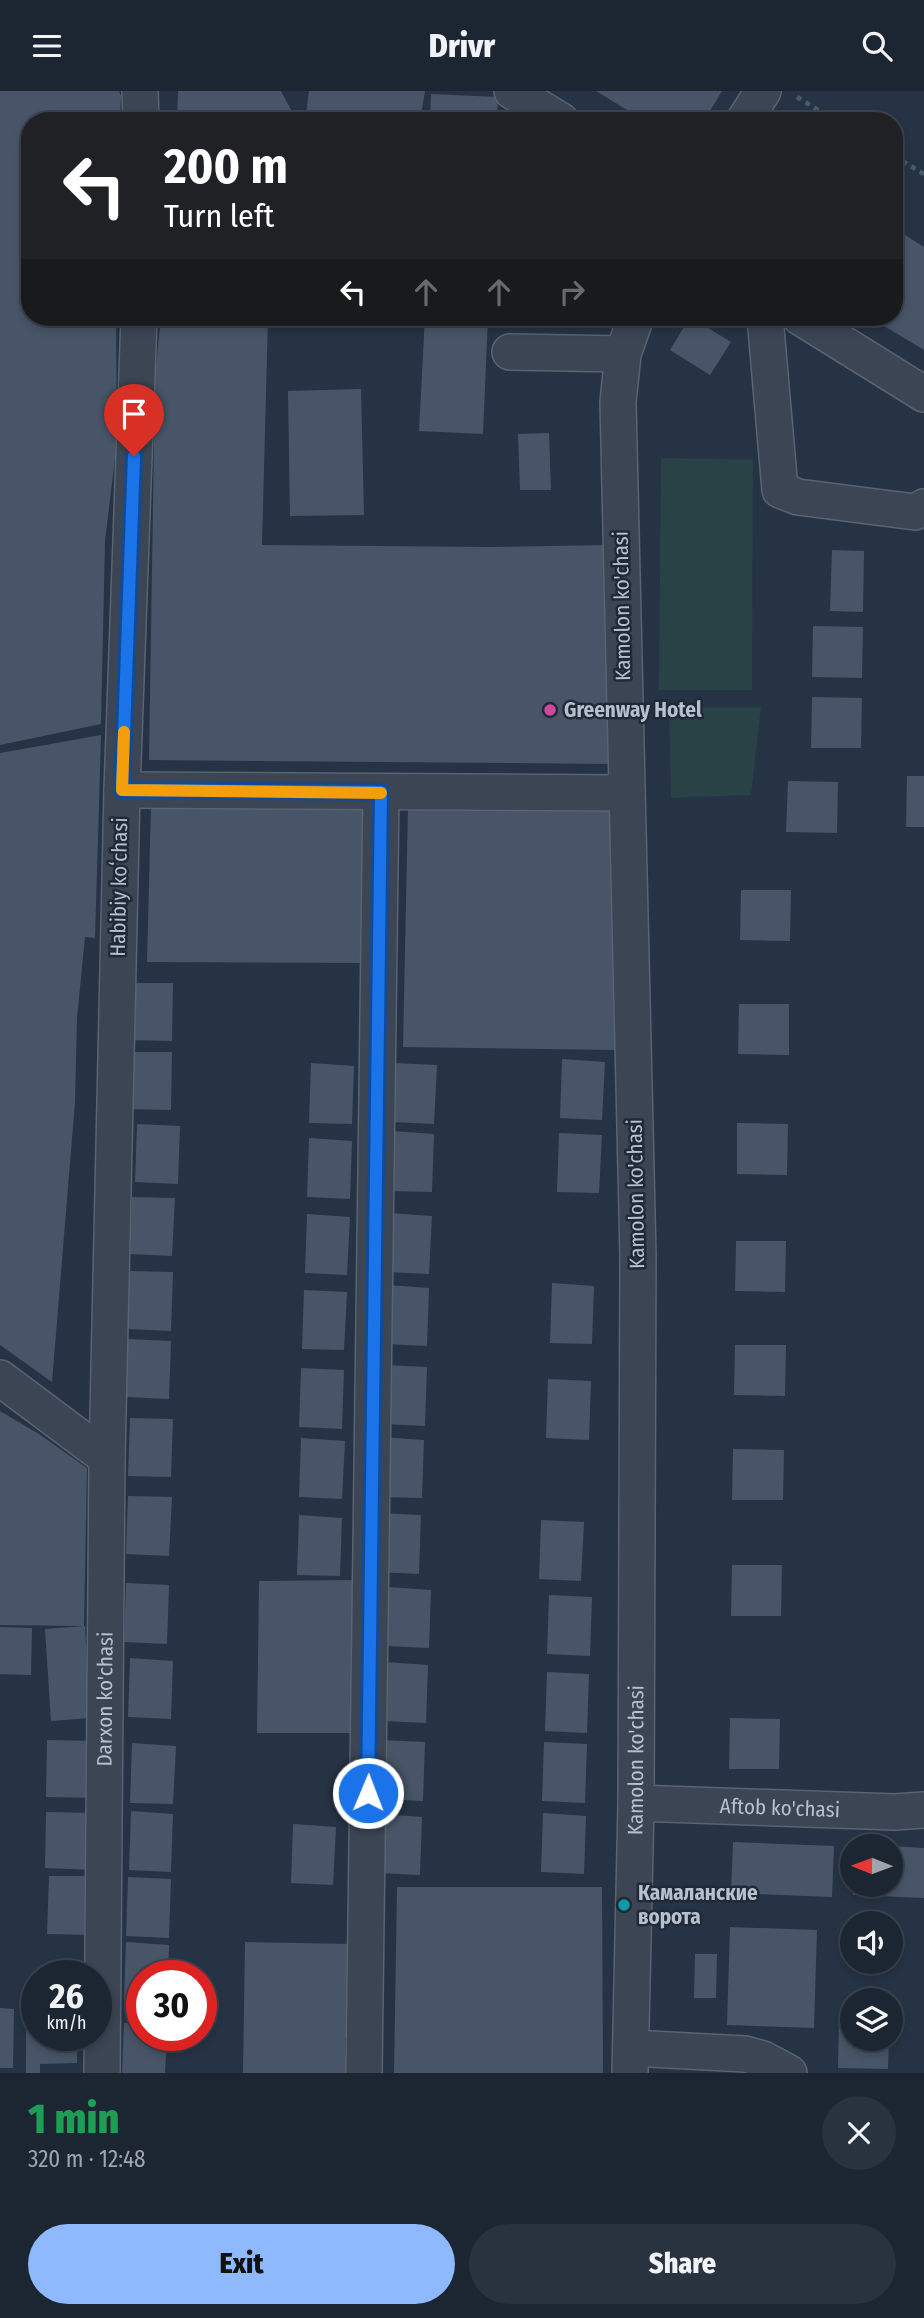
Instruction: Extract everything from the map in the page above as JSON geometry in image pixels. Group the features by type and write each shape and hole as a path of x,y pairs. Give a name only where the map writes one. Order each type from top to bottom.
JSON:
{"street":[{"path":"140,91 141,112"},
{"path":"512,91 546,112"},
{"path":"750,112 763,91"},
{"name":"Habibiy koʻchasi","path":"107,1458 122,790 139,326"},
{"name":"Kamolon ko'chasi","path":"630,2060 636,1803 638,1256 618,402 623,354 633,326"},
{"path":"766,326 780,490 798,497 915,512 924,507"},
{"path":"814,326 924,394"},
{"path":"510,352 623,354"},
{"path":"122,790 627,793"},
{"path":"364,2073 381,792"},
{"path":"0,1378 107,1458"},
{"name":"Darxon ko'chasi","path":"102,2073 107,1458"},
{"name":"Aftob ko'chasi","path":"636,1803 895,1812 924,1810"},
{"path":"630,2060 745,2054 763,2059 789,2073"}],"path":[{"path":"788,91 822,112"},
{"path":"903,161 924,174"}],"green space":[{"path":"661,458 753,459 752,690 659,690"},
{"path":"669,707 761,707 751,795 671,798"}],"building":[{"path":"0,91 119,91 120,112 21,112 21,326 116,326 117,442 105,541 101,724 0,745"},
{"path":"178,91 281,91 291,112 177,112"},
{"path":"309,91 425,91 422,112 306,112"},
{"path":"596,91 722,91 709,112 630,112"},
{"path":"431,94 498,97 497,112 430,112"},
{"path":"903,234 924,247 924,350 884,326 903,326"},
{"path":"160,326 268,326 262,545 609,545 612,764 149,760 155,376"},
{"path":"425,326 488,326 483,434 419,431"},
{"path":"685,326 705,326 731,342 710,375 670,350"},
{"path":"361,389 364,515 290,516 288,391"},
{"path":"549,433 551,490 520,490 518,434"},
{"path":"832,550 864,551 863,612 830,611"},
{"path":"813,626 863,627 862,678 812,677"},
{"path":"812,697 862,698 861,748 811,748"},
{"path":"101,735 95,938 85,937 77,1018 75,1102 52,1382 0,1345 0,753"},
{"path":"907,776 924,776 924,827 906,827"},
{"path":"788,781 838,782 837,833 786,832"},
{"path":"151,806 366,807 363,963 147,962"},
{"path":"408,808 616,811 616,1050 403,1047"},
{"path":"741,890 791,890 790,941 740,940"},
{"path":"128,983 173,983 172,1041 127,1040"},
{"path":"739,1004 789,1004 789,1055 738,1054"},
{"path":"127,1052 172,1052 171,1110 126,1109"},
{"path":"562,1059 605,1062 602,1120 560,1118"},
{"path":"311,1063 354,1066 352,1124 309,1123"},
{"path":"394,1063 437,1065 434,1124 392,1122"},
{"path":"737,1123 788,1124 787,1175 737,1174"},
{"path":"137,1124 180,1126 178,1184 135,1182"},
{"path":"392,1131 434,1134 432,1192 389,1191"},
{"path":"559,1133 602,1135 599,1193 557,1192"},
{"path":"309,1138 352,1141 350,1199 307,1197"},
{"path":"132,1197 175,1198 172,1256 130,1254"},
{"path":"389,1213 432,1216 429,1274 387,1272"},
{"path":"307,1214 350,1217 347,1275 305,1273"},
{"path":"736,1241 786,1241 785,1292 735,1291"},
{"path":"129,1271 173,1272 171,1331 128,1329"},
{"path":"552,1283 594,1286 592,1344 550,1343"},
{"path":"387,1285 429,1288 427,1346 384,1344"},
{"path":"304,1290 347,1292 344,1350 302,1349"},
{"path":"128,1339 171,1341 169,1399 126,1397"},
{"path":"735,1345 786,1345 785,1396 734,1395"},
{"path":"384,1365 427,1367 425,1426 382,1424"},
{"path":"301,1368 344,1370 342,1429 299,1427"},
{"path":"548,1379 591,1381 589,1440 546,1438"},
{"path":"0,1411 39,1434 87,1468 84,1626 0,1625"},
{"path":"130,1418 173,1419 171,1477 128,1476"},
{"path":"381,1437 424,1440 422,1498 379,1497"},
{"path":"301,1438 345,1441 342,1499 299,1497"},
{"path":"733,1449 784,1450 783,1500 732,1500"},
{"path":"128,1496 172,1497 169,1556 126,1554"},
{"path":"379,1513 421,1515 419,1574 377,1572"},
{"path":"299,1515 342,1518 340,1576 297,1575"},
{"path":"541,1520 584,1522 581,1581 539,1579"},
{"path":"732,1565 782,1565 781,1616 731,1616"},
{"path":"355,1580 352,1733 257,1733 259,1581"},
{"path":"126,1583 169,1585 167,1644 124,1642"},
{"path":"388,1587 431,1590 429,1648 386,1646"},
{"path":"549,1595 592,1597 590,1656 547,1654"},
{"path":"85,1626 90,1718 51,1721 45,1629"},
{"path":"0,1627 32,1628 31,1675 0,1674"},
{"path":"130,1658 173,1661 171,1719 128,1717"},
{"path":"385,1662 428,1665 426,1723 383,1721"},
{"path":"547,1672 589,1674 587,1733 545,1731"},
{"path":"730,1718 780,1719 779,1769 729,1769"},
{"path":"47,1740 97,1741 96,1798 46,1797"},
{"path":"382,1740 425,1742 423,1801 380,1799"},
{"path":"544,1742 587,1744 585,1803 542,1801"},
{"path":"132,1743 176,1746 173,1804 130,1803"},
{"path":"131,1811 173,1814 171,1872 129,1870"},
{"path":"46,1812 95,1813 94,1870 45,1868"},
{"path":"543,1813 586,1816 584,1874 541,1872"},
{"path":"380,1814 422,1817 420,1875 377,1873"},
{"path":"293,1824 336,1827 333,1885 291,1883"},
{"path":"733,1842 834,1846 832,1897 731,1893"},
{"path":"903,1847 924,1848 924,1898 900,1897 903,1897"},
{"path":"49,1876 94,1876 92,1935 47,1934"},
{"path":"128,1877 171,1879 169,1938 126,1936"},
{"path":"397,1887 602,1887 603,2073 394,2073"},
{"path":"730,1927 817,1930 814,2028 727,2025"},
{"path":"126,1942 169,1945 169,1960 126,1960 124,2001"},
{"path":"245,1942 354,1944 351,2037 345,2037 345,2073 243,2073"},
{"path":"695,1954 717,1954 716,1998 694,1998"},
{"path":"0,2008 14,2009 13,2068 0,2068"},
{"path":"839,2017 840,2051 889,2051 888,2069 838,2068"},
{"path":"126,2023 126,2051 166,2051 165,2073 122,2073"},
{"path":"26,2051 77,2051 77,2063 40,2064 40,2073 26,2073"}],"slow traffic":[{"path":"124,732 122,790 381,793"}],"place":[{"name":"Greenway Hotel","path":"550,710"},
{"name":"Камаланские ворота","path":"624,1905"}],"route":[{"path":"134,456 122,790 381,792 368,1793"}]}
